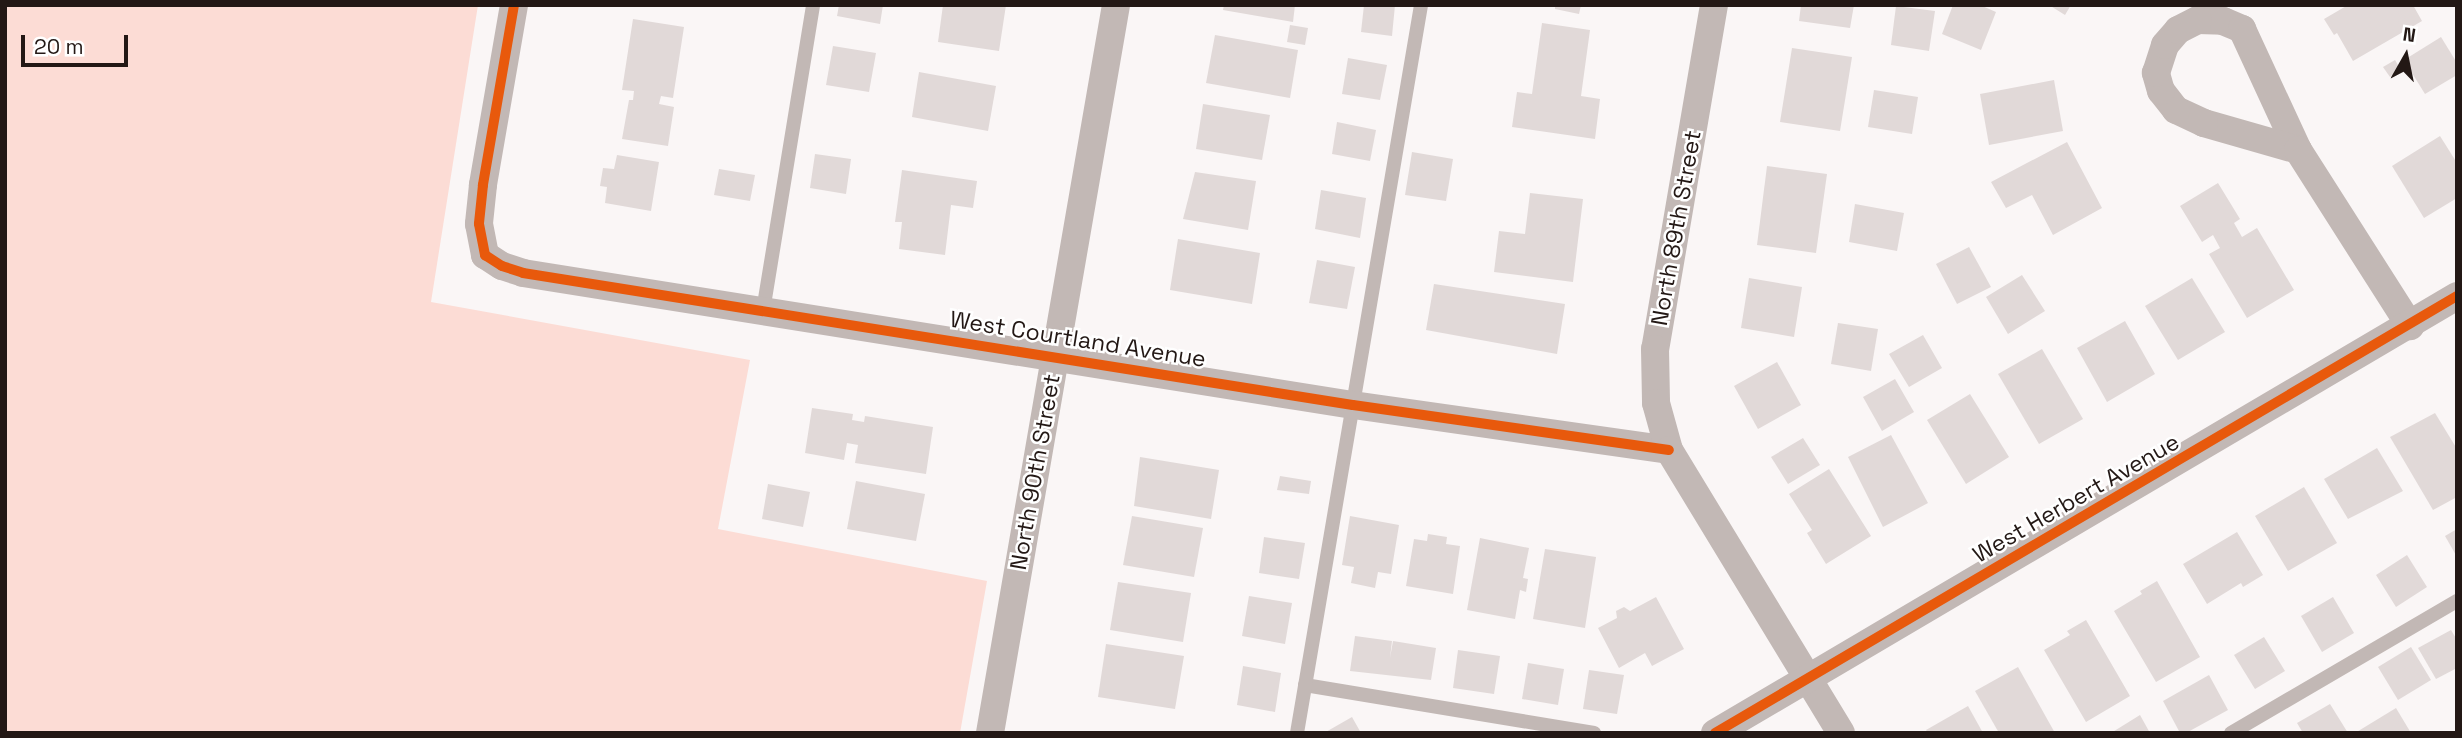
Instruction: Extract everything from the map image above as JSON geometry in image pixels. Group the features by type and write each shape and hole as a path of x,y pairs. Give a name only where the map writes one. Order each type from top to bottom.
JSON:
{"street":[{"name":"West Courtland Avenue","path":"514,5 483,185 479,224 485,254 502,266 523,273 1353,405 1669,450"},
{"name":"North 90th Street","path":"990,733 1116,5"},
{"name":"North 89th Street","path":"1669,450 1656,403 1655,349 1714,5"},
{"path":"2298,150 2204,123 2176,110 2161,91 2156,73 2165,45 2178,30 2198,20 2223,21 2242,29 2298,150 2410,326"},
{"name":"West Herbert Avenue","path":"1715,733 2457,296"},
{"path":"1669,450 1841,733"}],"lane":[{"path":"763,311 813,5"},
{"path":"1297,733 1421,5"},
{"path":"2231,733 2457,601"},
{"path":"1306,685 1594,733"}],"shaded area":[{"path":"5,5 478,5 431,302 750,360 718,529 987,581 960,733 5,733"}],"building":[{"path":"839,5 883,5 880,24 837,16"},
{"path":"943,5 1006,5 999,51 938,42"},
{"path":"1224,5 1295,5 1293,22 1223,10"},
{"path":"1364,5 1395,5 1392,36 1361,32"},
{"path":"1555,5 1581,5 1579,14 1555,9"},
{"path":"1801,5 1854,5 1850,28 1799,21"},
{"path":"1953,5 1980,5 1996,12 1981,50 1942,34"},
{"path":"2049,5 2071,5 2065,15"},
{"path":"2348,5 2413,5 2422,21 2353,61 2337,33 2334,35 2324,19"},
{"path":"1896,6 1935,11 1929,51 1891,45"},
{"path":"633,19 684,27 673,98 661,96 659,104 674,107 668,146 622,139 629,100 633,100 634,91 622,90"},
{"path":"1542,23 1590,30 1581,96 1600,99 1595,139 1512,127 1517,92 1532,94"},
{"path":"1290,25 1308,28 1305,45 1287,42"},
{"path":"1215,35 1298,50 1290,98 1206,83"},
{"path":"2441,37 2457,63 2457,75 2425,94 2404,60"},
{"path":"833,46 876,53 869,92 826,85"},
{"path":"1792,48 1852,57 1840,131 1780,122"},
{"path":"1348,58 1387,65 1380,100 1342,94"},
{"path":"2395,60 2401,70 2390,77 2383,67"},
{"path":"919,72 996,86 988,131 912,117"},
{"path":"2054,80 2063,131 1989,145 1980,94"},
{"path":"1874,90 1918,97 1912,134 1868,127"},
{"path":"1203,104 1270,115 1262,160 1196,149"},
{"path":"1337,122 1376,130 1370,161 1332,154"},
{"path":"2440,136 2457,163 2457,198 2424,218 2392,166"},
{"path":"2067,142 2102,208 2053,235 2032,195 2006,208 1991,182"},
{"path":"1412,152 1453,159 1446,201 1405,195"},
{"path":"815,154 851,159 846,194 810,188"},
{"path":"617,155 659,162 651,211 605,203 607,187 600,186 603,168 614,169"},
{"path":"1767,166 1827,174 1816,253 1757,245"},
{"path":"719,169 755,175 750,201 714,195"},
{"path":"902,170 977,181 973,208 951,205 945,255 899,249 902,222 895,222"},
{"path":"1195,172 1256,181 1248,230 1183,219"},
{"path":"2218,183 2240,219 2234,223 2242,237 2257,228 2294,290 2247,318 2209,254 2220,248 2213,235 2202,242 2180,206"},
{"path":"1321,190 1366,198 1360,238 1315,229"},
{"path":"1530,193 1583,199 1573,282 1494,272 1499,231 1525,234"},
{"path":"1855,204 1904,213 1897,251 1849,242"},
{"path":"1178,239 1260,253 1252,304 1170,290"},
{"path":"1969,247 1991,287 1957,304 1936,264"},
{"path":"1317,260 1355,267 1347,309 1309,303"},
{"path":"2022,275 2045,311 2008,334 1986,297"},
{"path":"1749,278 1802,287 1794,337 1741,328"},
{"path":"2192,278 2225,332 2178,360 2145,306"},
{"path":"1434,284 1565,304 1557,354 1426,330"},
{"path":"2125,321 2155,374 2107,402 2077,348"},
{"path":"1838,323 1878,329 1871,371 1831,364"},
{"path":"1923,335 1942,368 1909,387 1889,354"},
{"path":"2042,349 2083,419 2039,444 1998,374"},
{"path":"1777,362 1801,405 1758,429 1734,386"},
{"path":"1895,379 1914,412 1882,431 1863,397"},
{"path":"1970,394 2009,457 1966,484 1927,420"},
{"path":"812,408 853,414 852,420 864,422 865,416 933,427 926,474 855,463 858,445 847,443 844,460 805,453"},
{"path":"2435,413 2457,449 2457,497 2433,510 2390,437"},
{"path":"1891,435 1928,503 1883,527 1848,457"},
{"path":"1803,438 1820,465 1788,484 1771,457"},
{"path":"2377,448 2403,491 2348,519 2324,479"},
{"path":"1140,457 1219,470 1211,519 1134,506"},
{"path":"1829,469 1871,536 1826,564 1807,533 1812,530 1789,494"},
{"path":"1280,476 1311,481 1309,494 1277,490"},
{"path":"856,481 925,494 916,541 847,529"},
{"path":"768,484 810,492 803,527 762,519"},
{"path":"2304,487 2337,543 2288,571 2255,516"},
{"path":"1132,516 1203,528 1194,577 1123,565"},
{"path":"1350,516 1399,525 1391,574 1378,572 1375,588 1351,583 1354,567 1342,565"},
{"path":"2457,529 2457,557 2445,536"},
{"path":"2237,532 2263,575 2243,587 2241,583 2207,604 2183,564"},
{"path":"1428,534 1447,537 1446,544 1460,546 1453,594 1406,586 1414,539 1427,541"},
{"path":"1264,537 1305,543 1299,579 1259,573"},
{"path":"1480,538 1529,548 1523,578 1528,579 1526,592 1520,590 1515,619 1467,610"},
{"path":"1545,549 1596,557 1585,628 1533,619"},
{"path":"2407,555 2427,587 2396,607 2376,575"},
{"path":"2157,581 2200,657 2156,682 2114,611"},
{"path":"1118,582 1191,593 1183,642 1110,630"},
{"path":"1249,596 1292,603 1285,644 1242,636"},
{"path":"1656,597 1684,649 1652,666 1645,653 1619,668 1598,628 1617,618 1616,611 1624,607 1630,611"},
{"path":"2333,597 2354,633 2322,652 2301,616"},
{"path":"2086,620 2130,696 2086,722 2044,650 2070,635 2067,631"},
{"path":"2451,630 2457,640 2457,668 2436,679 2418,648"},
{"path":"1355,636 1392,641 1390,658 1393,641 1436,648 1431,680 1350,671"},
{"path":"2264,637 2285,671 2255,689 2234,655"},
{"path":"1106,644 1184,656 1175,709 1098,697"},
{"path":"2411,647 2431,680 2398,700 2378,667"},
{"path":"1458,650 1500,656 1494,694 1453,688"},
{"path":"1528,663 1564,669 1558,705 1522,699"},
{"path":"1243,666 1281,673 1275,712 1237,705"},
{"path":"2018,667 2055,733 1999,733 1975,691"},
{"path":"1589,670 1624,675 1617,714 1583,709"},
{"path":"2209,675 2228,710 2186,733 2180,733 2163,701"},
{"path":"2330,704 2348,733 2303,733 2297,723"},
{"path":"1968,706 1983,733 1928,733 1926,730"},
{"path":"2396,708 2411,733 2355,733"},
{"path":"2140,715 2150,733 2111,733"},
{"path":"1352,717 1361,733 1324,733"}],"cycle path":[{"path":"514,5 483,185 479,224 485,255 502,266 523,273 1353,405 1669,450"},
{"path":"1715,733 2457,296"}]}
